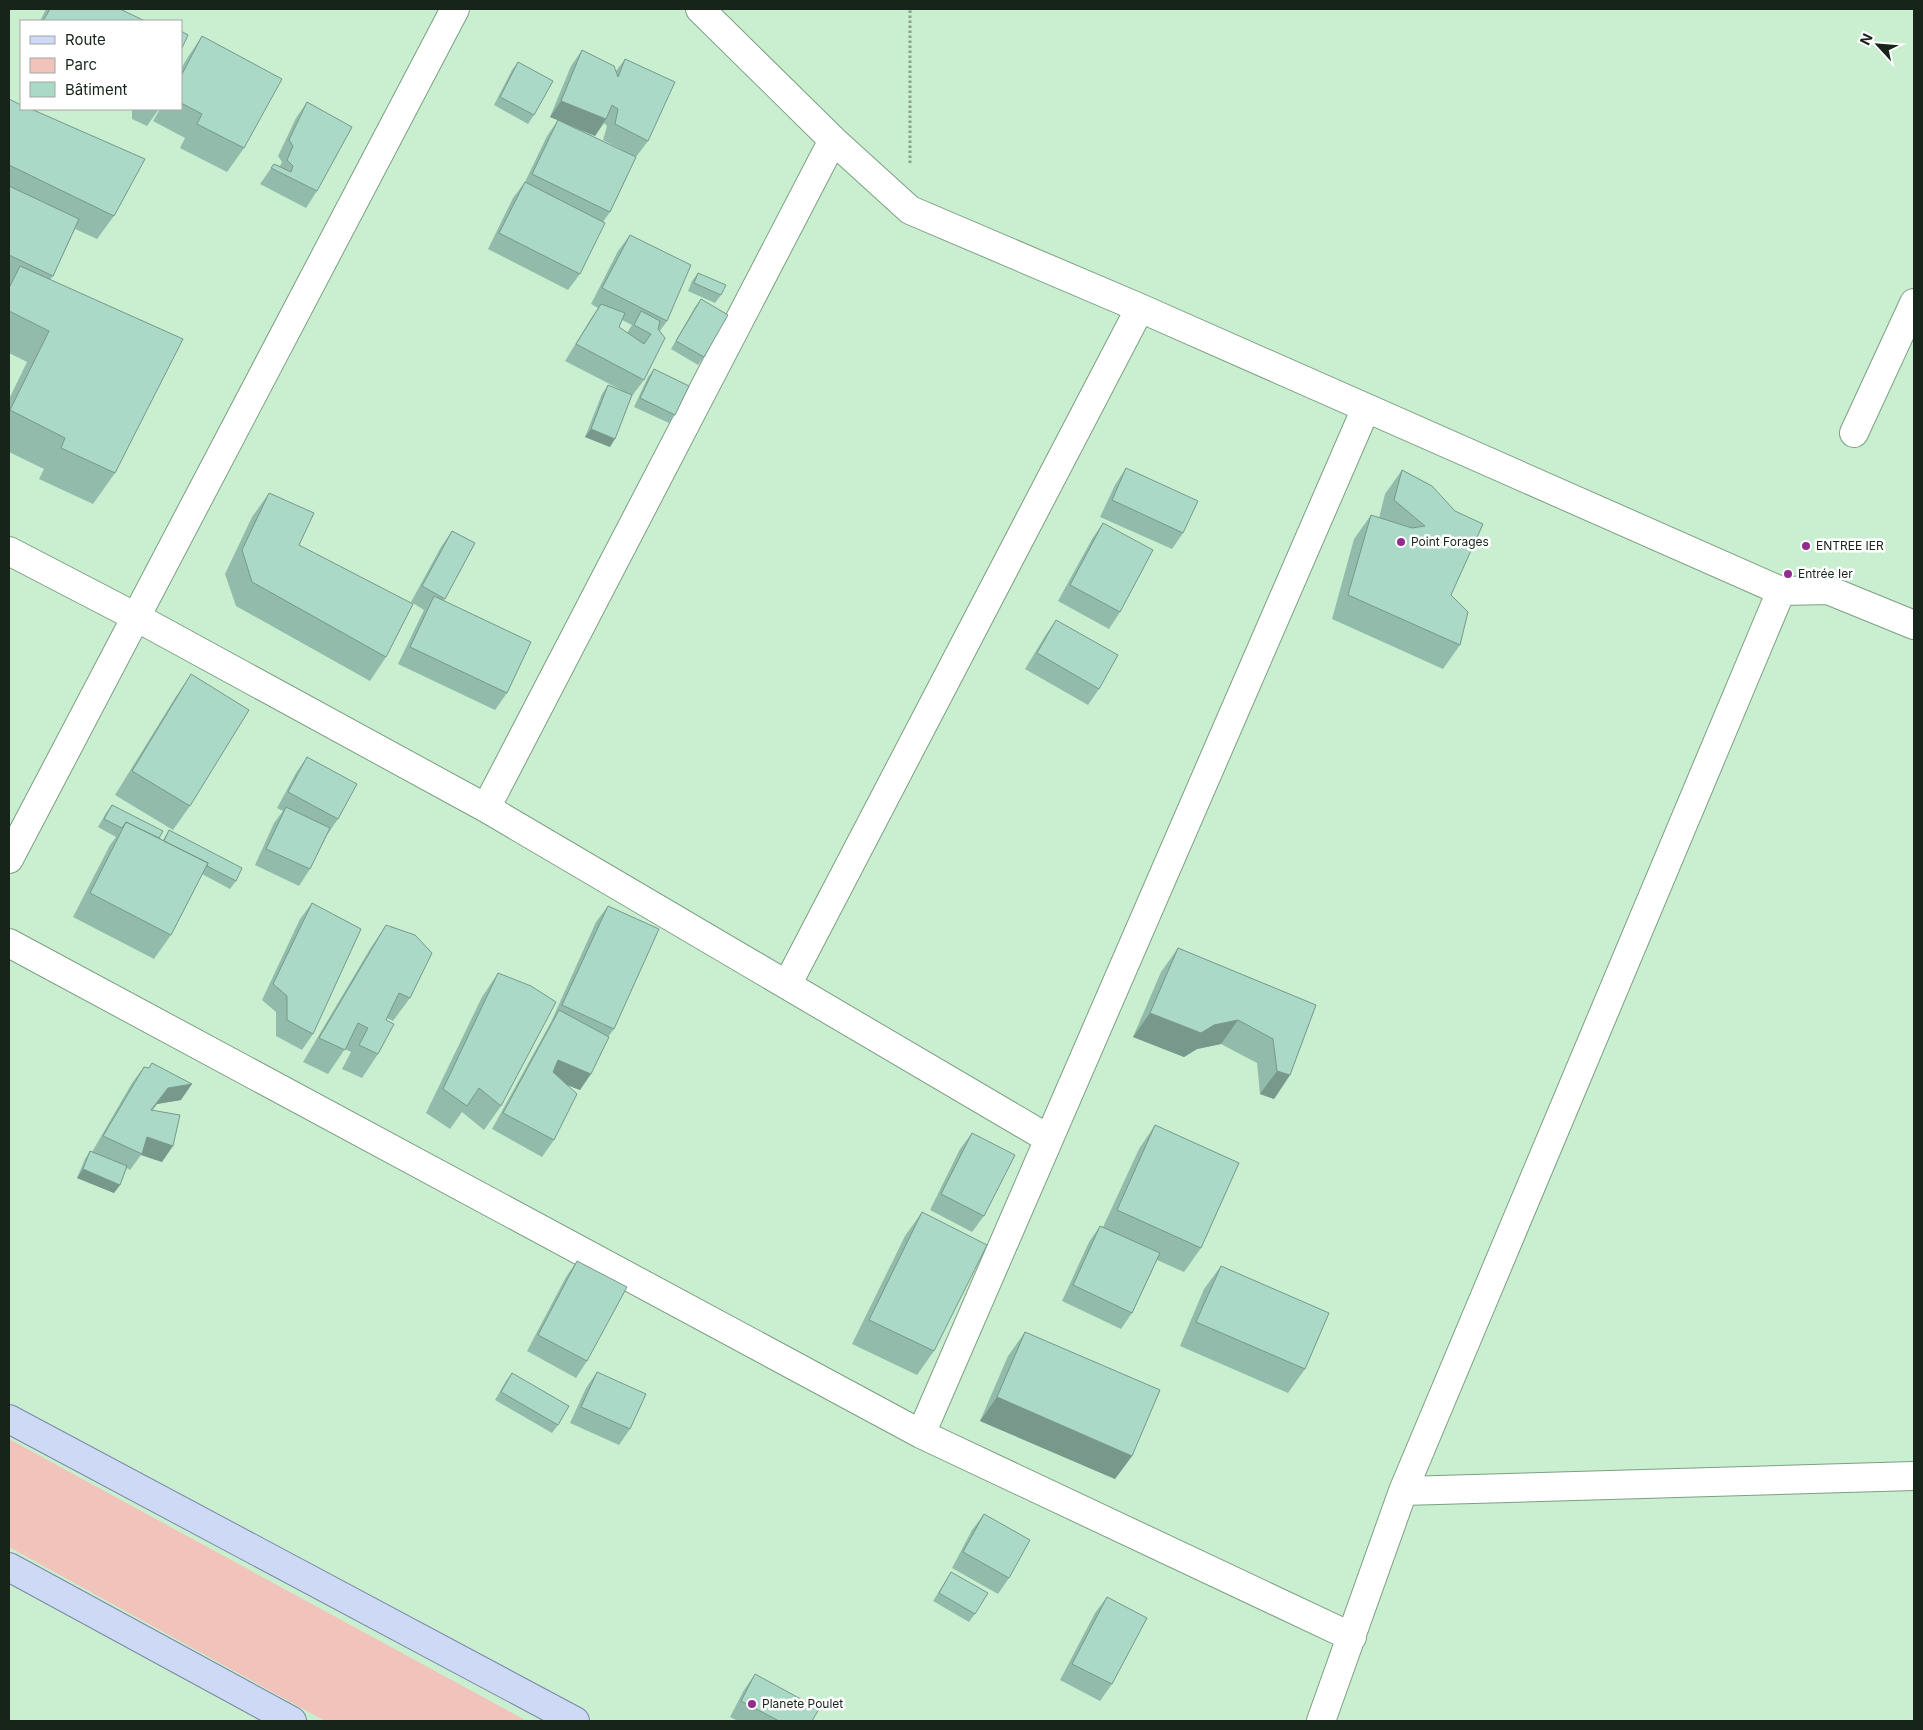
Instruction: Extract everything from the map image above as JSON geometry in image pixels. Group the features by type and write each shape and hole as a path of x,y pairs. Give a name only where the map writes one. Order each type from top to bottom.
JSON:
{"main road":[{"path":"9,1419 575,1721"},
{"path":"9,1567 292,1721"}],"street":[{"path":"9,859 455,9"},
{"path":"700,9 833,140 910,210 1140,308 1781,591 1828,590 1914,625"},
{"path":"486,808 833,140"},
{"path":"1854,433 1914,304"},
{"path":"787,985 1140,308"},
{"path":"921,1434 1366,408"},
{"path":"9,551 136,617 486,808 1049,1139"},
{"path":"1321,1721 1403,1491 1781,591"},
{"path":"9,944 921,1434 1352,1637"},
{"path":"1403,1491 1914,1476"}],"path":[{"path":"910,9 910,210"}],"green space":[{"path":"9,1439 527,1721 325,1721 9,1547"}],"building":[{"path":"50,9 120,9 143,20 44,20"},
{"path":"182,32 188,35 182,48"},
{"path":"202,36 282,79 244,148 197,124 202,114 182,104 182,74"},
{"path":"582,50 614,66 618,77 625,59 675,82 648,141 615,124 618,109 612,105 606,119 561,101"},
{"path":"518,62 553,81 534,115 500,97"},
{"path":"9,99 20,104 20,110 33,110 145,159 114,216 9,165"},
{"path":"307,102 352,127 317,191 271,168 274,164 291,172 293,166 287,160 293,146 289,140"},
{"path":"558,120 636,157 610,212 532,174"},
{"path":"525,182 605,223 580,274 499,233"},
{"path":"9,186 79,219 53,276 9,255"},
{"path":"630,235 691,265 667,321 602,288"},
{"path":"20,266 183,339 115,473 61,448 65,438 10,410 49,331 9,311 9,288"},
{"path":"698,273 726,285 721,295 694,283"},
{"path":"701,299 728,315 704,357 676,341"},
{"path":"601,304 625,313 619,327 644,344 651,334 634,325 641,311 660,321 658,329 665,338 644,380 576,344"},
{"path":"654,369 689,386 675,415 640,398"},
{"path":"608,385 632,395 615,439 591,429"},
{"path":"1126,468 1198,501 1183,533 1112,500"},
{"path":"1402,470 1432,486 1455,511 1483,524 1451,595 1468,612 1460,645 1348,595 1371,515 1412,528 1425,526 1394,500"},
{"path":"269,493 314,513 299,545 413,604 386,657 252,582 242,550"},
{"path":"1103,523 1153,550 1120,612 1070,585"},
{"path":"452,531 475,543 445,599 422,586"},
{"path":"434,596 531,642 507,693 410,647"},
{"path":"1056,620 1118,655 1099,689 1037,653"},
{"path":"191,674 249,710 190,806 132,771"},
{"path":"307,757 357,784 338,819 288,792"},
{"path":"112,805 163,831 159,838 126,822 122,828 104,819"},
{"path":"286,807 330,828 310,869 266,849"},
{"path":"126,822 208,863 171,935 90,893"},
{"path":"169,830 242,868 236,881 207,866 208,863 164,841"},
{"path":"312,903 361,929 313,1034 287,1020 287,996 273,984"},
{"path":"608,906 659,929 614,1029 562,1005"},
{"path":"386,925 415,935 432,953 410,998 399,993 386,1020 394,1024 378,1054 359,1045 368,1028 358,1023 345,1050 319,1038"},
{"path":"1178,948 1316,1005 1290,1075 1277,1071 1273,1039 1238,1020 1214,1025 1201,1033 1150,1013"},
{"path":"498,973 531,986 556,1002 501,1106 479,1088 467,1106 443,1089"},
{"path":"559,1010 609,1037 591,1074 558,1060 553,1072 577,1094 554,1140 503,1113"},
{"path":"152,1063 192,1084 168,1088 151,1110 180,1115 173,1146 147,1137 142,1154 103,1136 144,1067 149,1068"},
{"path":"1155,1125 1239,1163 1201,1248 1117,1210"},
{"path":"972,1133 1015,1155 984,1216 941,1194"},
{"path":"90,1151 127,1166 120,1185 83,1169"},
{"path":"922,1212 987,1245 934,1351 869,1320"},
{"path":"1100,1226 1160,1253 1132,1313 1073,1285"},
{"path":"577,1261 627,1287 587,1361 538,1335"},
{"path":"1221,1266 1329,1313 1305,1369 1196,1322"},
{"path":"1025,1332 1160,1390 1132,1456 997,1397"},
{"path":"597,1372 646,1394 630,1429 581,1407"},
{"path":"512,1373 569,1406 558,1425 501,1392"},
{"path":"984,1514 1030,1540 1009,1578 963,1552"},
{"path":"951,1572 988,1593 975,1614 939,1593"},
{"path":"1107,1597 1147,1618 1112,1684 1072,1664"},
{"path":"755,1674 819,1709 812,1721 779,1721 741,1701"}],"place":[{"name":"Point Forages","path":"1401,542"},
{"name":"ENTREE IER","path":"1806,546"},
{"name":"Entrée Ier","path":"1788,574"},
{"name":"Planete Poulet","path":"752,1704"}]}
